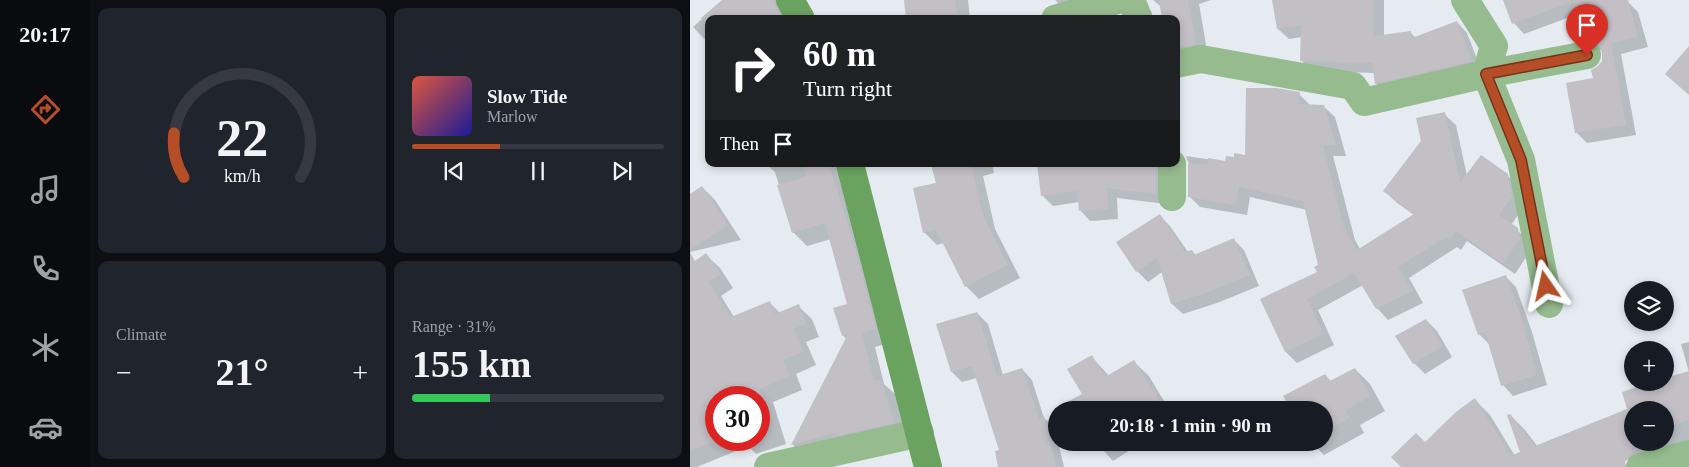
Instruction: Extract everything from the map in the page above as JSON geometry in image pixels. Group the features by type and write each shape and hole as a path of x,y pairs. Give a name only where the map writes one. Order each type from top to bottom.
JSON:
{"street":[{"path":"790,0 799,15"},
{"path":"1068,15 1118,0"},
{"path":"1131,0 1137,15"},
{"path":"1465,0 1494,46 1486,74 1521,160 1549,304"},
{"path":"1180,63 1201,59 1353,86 1364,102 1486,74 1587,55"},
{"path":"851,167 928,467"},
{"path":"1172,167 1172,197"},
{"path":"768,467 920,433"},
{"path":"1640,467 1689,454"}],"building":[{"path":"722,0 774,0 780,15 705,15 705,19 700,19"},
{"path":"904,0 955,0 957,15 906,15"},
{"path":"1159,0 1188,0 1196,44 1180,47 1180,15 1161,15"},
{"path":"1272,0 1373,0 1374,36 1411,31 1412,38 1457,21 1472,61 1375,84 1372,63 1300,61 1301,25 1277,29"},
{"path":"1503,0 1571,0 1571,2 1512,24"},
{"path":"1573,0 1628,0 1638,37 1611,43 1626,125 1575,133 1566,83 1593,78 1591,70 1602,61 1602,53 1599,45 1593,40 1583,40"},
{"path":"1689,46 1689,95 1665,74"},
{"path":"1246,88 1276,88 1300,92 1299,104 1324,105 1336,145 1323,145 1344,228 1357,250 1414,214 1383,191 1421,141 1416,118 1445,112 1460,183 1481,155 1508,174 1512,197 1499,215 1518,228 1520,239 1503,264 1456,231 1450,240 1446,237 1398,267 1413,291 1376,309 1354,273 1307,299 1324,334 1285,352 1260,299 1317,272 1314,267 1318,265 1303,201 1239,187 1236,205 1188,197 1188,164 1207,164 1208,158 1225,161 1226,156 1234,157 1234,153 1245,155"},
{"path":"803,167 830,167 854,244 876,329 862,333 874,381 881,379 894,423 836,436 835,433 791,445 848,334 842,336 833,308 847,304 825,223 792,233 777,185 806,177"},
{"path":"932,167 972,167 983,216 1008,265 965,287 936,230 923,233 913,188 936,183"},
{"path":"1037,167 1156,167 1156,194 1107,188 1108,209 1079,211 1077,191 1041,196"},
{"path":"702,186 728,225 690,250 690,194"},
{"path":"1160,214 1185,252 1192,250 1194,255 1234,238 1250,275 1206,293 1171,304 1157,258 1136,272 1116,242"},
{"path":"690,252 695,261 706,253 721,274 709,282 731,317 770,301 775,314 799,304 806,324 794,329 803,352 783,360 790,376 767,386 705,386 705,445 690,451"},
{"path":"1506,275 1522,320 1537,375 1501,386 1485,332 1478,335 1462,290"},
{"path":"977,312 997,376 1022,368 1039,419 1044,416 1048,433 1048,451 1052,451 1056,467 998,467 995,451 999,450 972,366 951,372 936,324"},
{"path":"1426,319 1443,346 1413,364 1395,336"},
{"path":"1092,355 1105,377 1134,360 1159,401 1069,401 1082,394 1067,369"},
{"path":"1355,368 1371,396 1346,410 1350,418 1333,427 1333,401 1286,401 1283,396 1325,374 1330,381"},
{"path":"1689,371 1689,420 1674,425 1674,401 1625,401 1622,392 1625,391 1674,391 1674,375"},
{"path":"1475,398 1511,456 1520,452 1507,415 1510,414 1535,446 1624,410 1624,451 1632,451 1632,454 1625,462 1625,467 1401,467 1391,457 1416,433 1425,442 1456,412"}],"route":[{"path":"1546,286 1521,160 1486,74 1587,55"}]}
